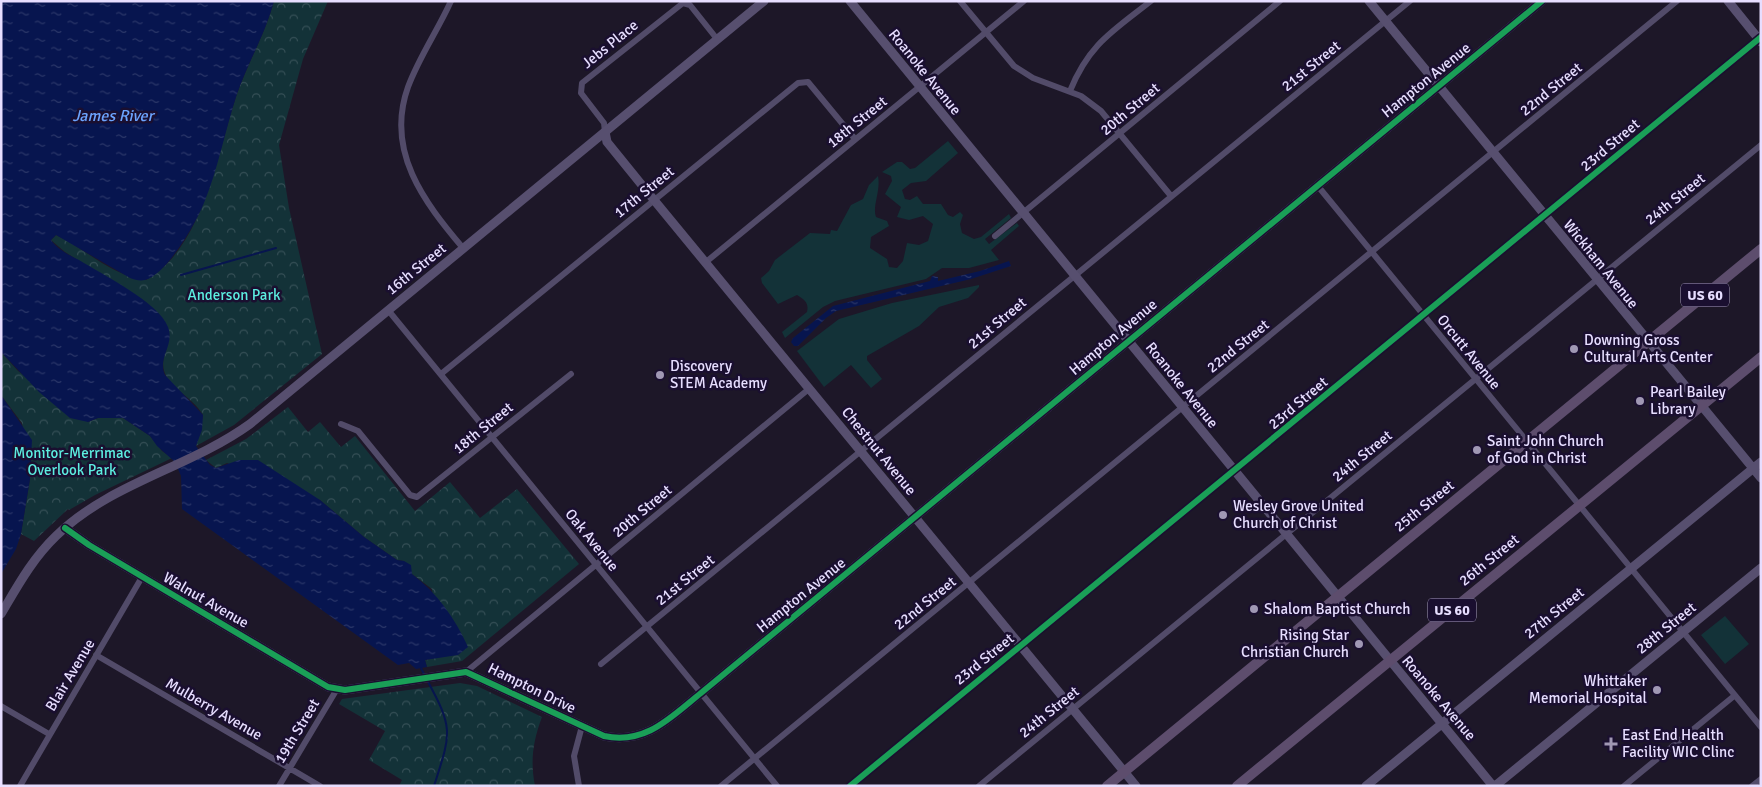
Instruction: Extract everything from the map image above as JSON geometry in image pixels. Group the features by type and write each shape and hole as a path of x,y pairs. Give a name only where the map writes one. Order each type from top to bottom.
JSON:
{"main road":[{"name":"25th Street","path":"1107,786 1761,249"},
{"name":"26th Street","path":"1237,786 1761,357"}],"street":[{"path":"451,1 408,88 401,130 405,160 416,184 434,213 463,248"},
{"name":"16th Street","path":"1,614 38,556 65,528 103,501 207,450 250,424 764,1"},
{"name":"Roanoke Avenue","path":"850,1 1494,786"},
{"path":"960,1 1007,58 1024,73 1044,84 1070,91 1101,111 1171,196"},
{"name":"18th Street","path":"706,262 1024,1"},
{"path":"1070,91 1078,72 1090,53 1151,1"},
{"name":"20th Street","path":"995,236 1280,1"},
{"name":"Wickham Avenue","path":"1369,1 1761,478"},
{"name":"21st Street","path":"601,664 1410,1"},
{"name":"Hampton Avenue","path":"701,693 1542,1"},
{"name":"22nd Street","path":"721,786 1677,1"},
{"path":"1728,1 1760,39"},
{"name":"Jebs Place","path":"605,132 604,123 580,90 582,83 590,76 683,3 690,5 717,39"},
{"name":"23rd Street","path":"850,786 1760,39"},
{"name":"17th Street","path":"441,374 803,79 808,82 855,139"},
{"name":"Chestnut Avenue","path":"605,132 607,142 654,200 1136,786"},
{"name":"24th Street","path":"979,786 1761,145"},
{"name":"Orcutt Avenue","path":"1317,186 1761,727"},
{"name":"Oak Avenue","path":"388,310 777,786"},
{"name":"18th Street","path":"342,424 358,431 410,495 417,497 571,374"},
{"name":"20th Street","path":"466,672 810,388"},
{"name":"27th Street","path":"1366,786 1761,462"},
{"name":"Walnut Avenue","path":"65,528 79,539 142,577 337,690"},
{"name":"28th Street","path":"1494,786 1761,568"},
{"name":"Blair Avenue","path":"20,786 142,577"},
{"name":"Mulberry Avenue","path":"96,655 320,786"},
{"name":"Hampton Drive","path":"337,690 466,672 582,726 612,737 640,736 659,727 701,693"},
{"name":"19th Street","path":"279,786 337,690"},
{"path":"1624,786 1734,696"},
{"path":"1,706 49,734"},
{"path":"579,786 574,756 582,726"},
{"path":"1752,786 1761,779"}],"green space":[{"name":"Anderson Park","path":"274,1 328,1 303,59 279,145 289,208 322,354 234,425 196,446 203,415 197,406 174,386 164,370 163,360 167,348 147,303 65,252 51,240 56,235 111,268 134,278 146,280 165,265 181,246 195,223 214,172 236,97 266,26"},
{"path":"948,141 958,153 926,181 911,183 902,190 905,199 910,200 917,196 923,204 941,204 948,215 953,217 960,212 963,215 960,224 962,233 974,239 981,237 1009,214 1011,218 985,239 989,244 1017,223 1019,226 991,250 999,260 969,268 942,268 926,279 835,301 823,307 785,338 782,332 807,312 807,304 797,295 778,304 762,283 761,278 769,271 775,260 810,233 830,234 831,230 837,231 851,205 863,199 869,185 878,176 875,213 876,217 887,221 889,226 871,237 870,248 887,259 889,267 897,268 903,261 907,243 919,245 928,241 933,224 923,216 909,220 897,217 901,207 885,194 892,181 891,176 882,172 897,162 902,162 910,169 915,168"},
{"path":"979,285 968,298 939,307 919,326 867,356 867,360 882,379 871,388 851,365 824,387 797,351 839,319 892,303"},
{"name":"Monitor-Merrimac Overlook Park","path":"1,352 18,371 88,422 98,418 123,418 150,436 162,451 172,458 68,509 34,541 21,534 30,479 22,423 1,395"},
{"path":"288,407 308,432 320,422 341,447 355,436 415,511 450,482 480,518 517,489 579,564 462,661 427,667 425,660 440,657 432,589 412,574 404,561 397,560 364,537 320,500 227,463 216,468 206,460 246,439"},
{"path":"1725,616 1749,644 1725,664 1701,635"},
{"path":"460,683 477,686 542,717 533,751 535,786 399,786 402,780 369,760 385,731 339,704 342,699"}],"water":[{"name":"James River","path":"1,1 274,1 266,26 236,97 204,203 188,235 162,268 154,276 145,280 136,280 56,235 51,240 64,252 128,289 153,308 162,318 170,334 163,369 165,375 203,415 202,430 196,446 210,465 216,468 239,460 258,460 320,500 364,537 397,560 411,565 412,574 437,598 463,636 468,647 458,655 425,660 427,667 416,669 409,663 398,665 182,509 181,476 175,462 157,446 150,436 123,418 98,418 88,422 70,418 39,392 1,352"},
{"path":"1009,261 1011,266 971,279 836,311 826,318 798,346 794,346 791,342 793,338 833,306 930,281 932,276 938,277 938,281 980,271"},
{"path":"1,395 32,440 30,479 21,534 16,549 1,574"}],"waterway":[{"path":"181,275 276,248"},
{"path":"421,668 425,676"},
{"path":"427,680 442,710 447,732 444,754 434,786"}],"cycle path":[{"path":"65,528 89,545 328,687 345,690 466,672 604,736 619,738 645,733 668,720 1542,1"},
{"path":"850,786 1761,37"}],"place":[{"name":"Downing Gross Cultural Arts Center","path":"1574,349"},
{"name":"Discovery STEM Academy","path":"660,375"},
{"name":"Pearl Bailey Library","path":"1640,401"},
{"name":"Saint John Church of God in Christ","path":"1477,450"},
{"name":"Wesley Grove United Church of Christ","path":"1223,515"},
{"name":"Shalom Baptist Church","path":"1254,609"},
{"name":"Rising Star Christian Church","path":"1359,644"},
{"name":"Whittaker Memorial Hospital","path":"1657,690"},
{"name":"East End Health Facility WIC Clinc","path":"1611,744"}]}
